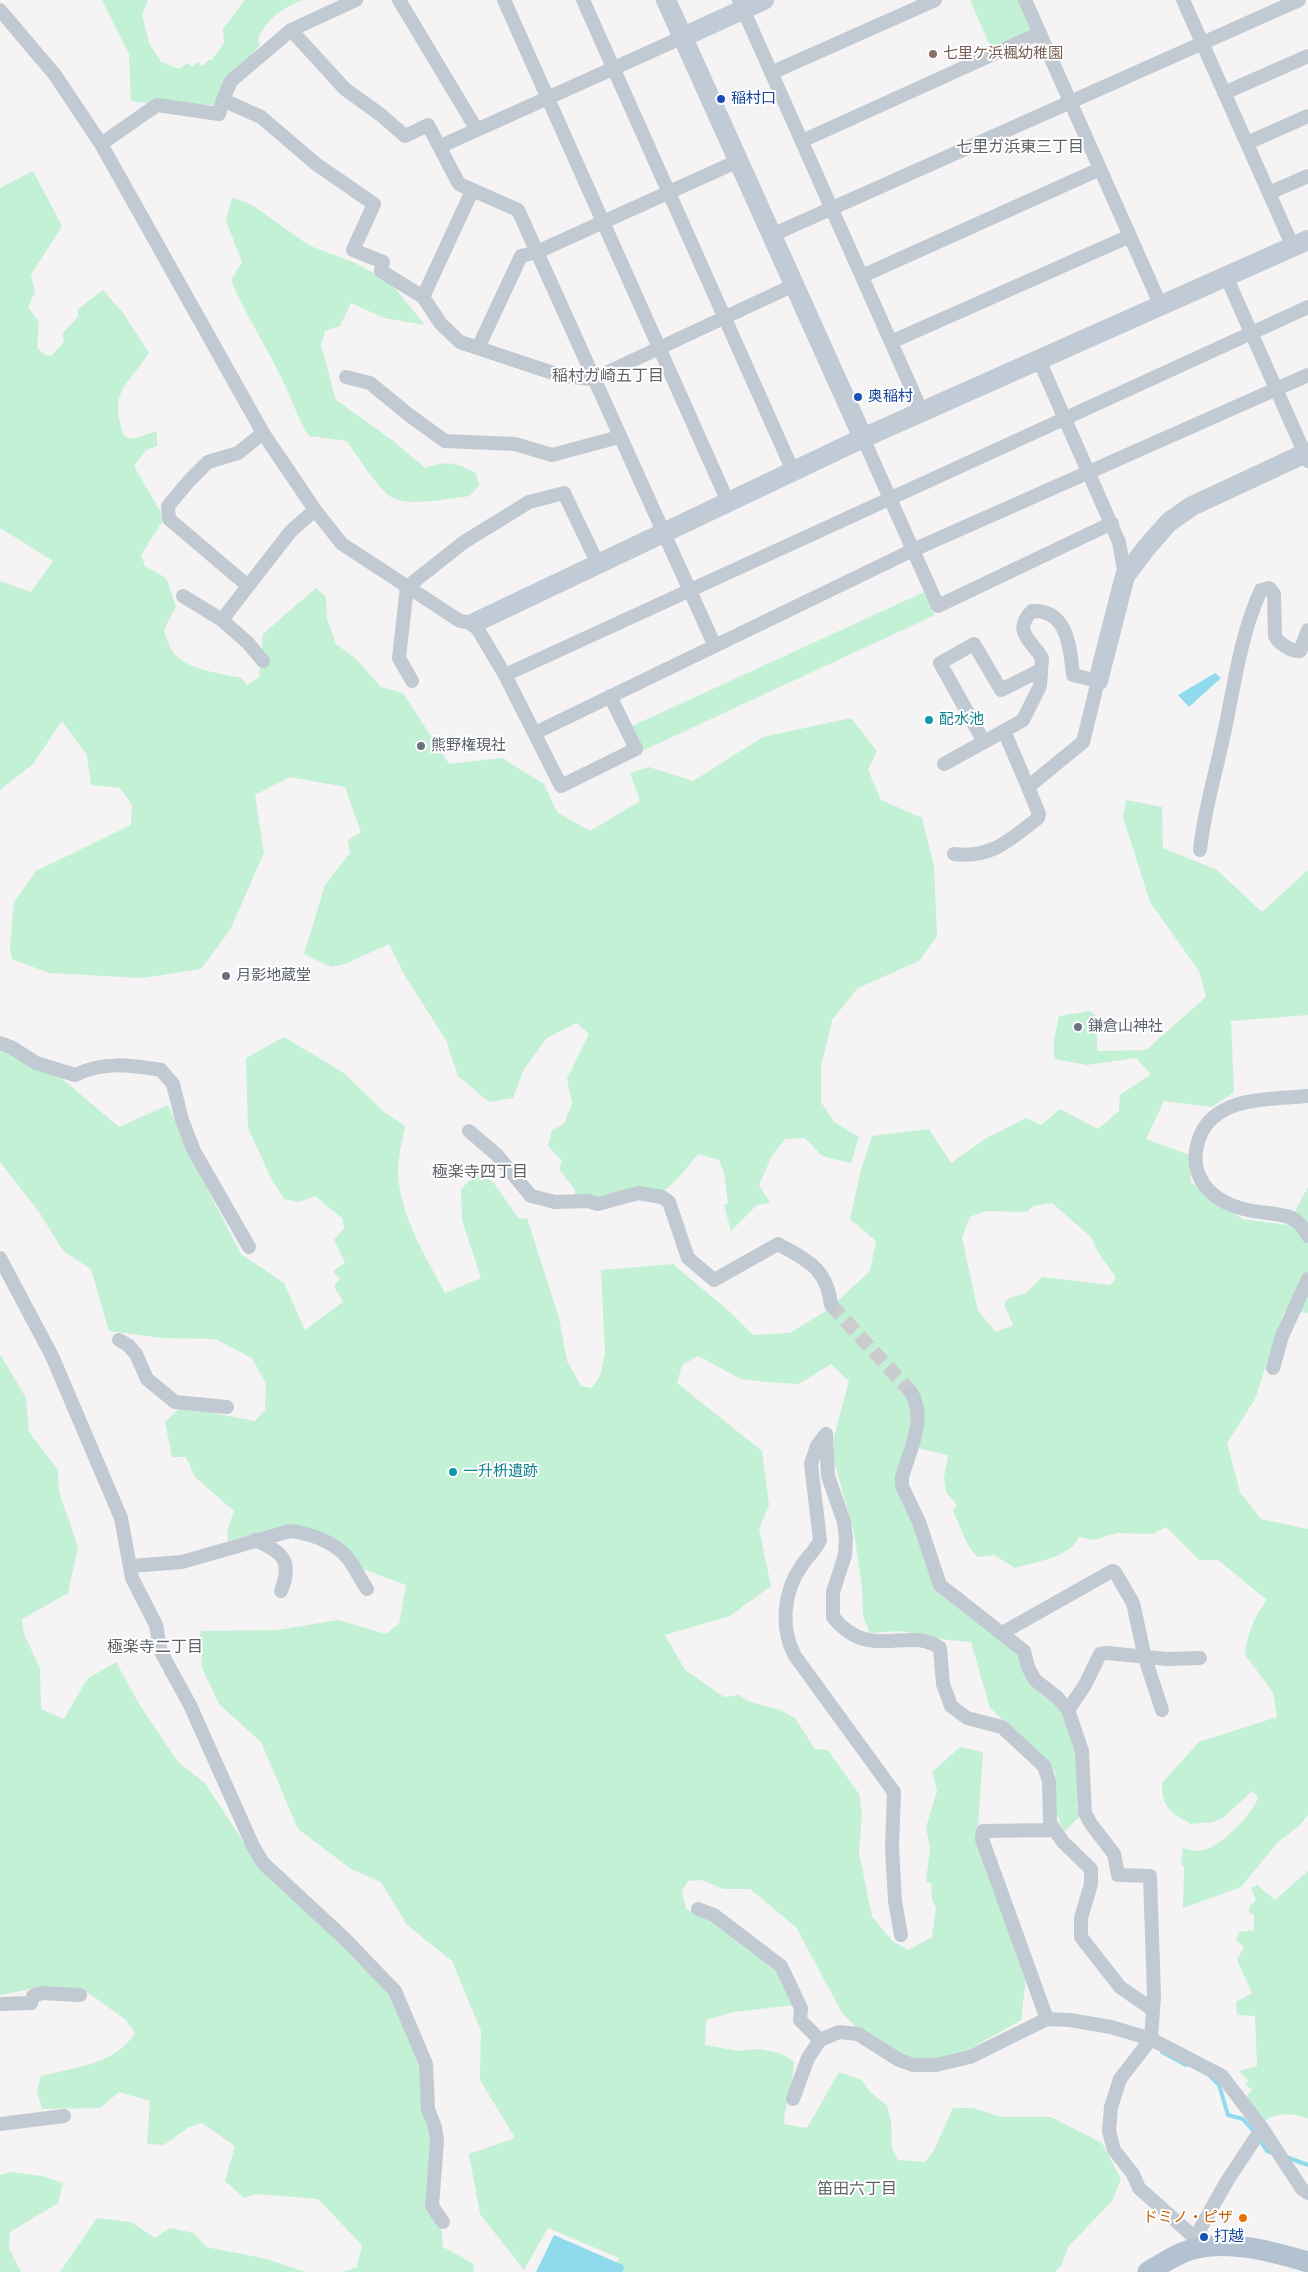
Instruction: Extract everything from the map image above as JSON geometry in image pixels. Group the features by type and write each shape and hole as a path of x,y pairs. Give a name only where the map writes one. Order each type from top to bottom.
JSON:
{"main road":[{"path":"1148,2272 1196,2243 1248,2248 1308,2262"}],"street":[{"path":"101,144 156,105 219,114 231,80 291,30 356,0"},
{"path":"399,0 477,130"},
{"path":"504,0 728,502"},
{"path":"583,0 793,471"},
{"path":"666,0 938,606 1112,523"},
{"path":"441,146 682,37 741,5 764,0"},
{"path":"771,73 935,0"},
{"path":"1025,0 1161,306"},
{"path":"0,10 55,75 101,144 263,433 315,510 342,544 460,621 474,623 863,438 1300,243 1269,193 1183,0"},
{"path":"772,235 1299,0"},
{"path":"741,5 922,412"},
{"path":"291,30 345,88 381,114 405,136 428,125 460,184 518,210 714,644"},
{"path":"802,141 1040,33"},
{"path":"1224,93 1308,56"},
{"path":"223,100 261,117 316,164 374,204 354,250 383,262 381,271 423,297 441,324 460,342 562,376 593,378 794,285"},
{"path":"1247,143 1308,116"},
{"path":"478,348 521,256 537,252 738,161"},
{"path":"862,276 1100,169"},
{"path":"1269,193 1308,176"},
{"path":"423,297 472,191"},
{"path":"891,342 1130,236"},
{"path":"1028,787 1082,742 1125,576 1147,546 1169,522 1192,506 1307,456 1226,276"},
{"path":"505,675 1308,307"},
{"path":"1039,360 1120,542 1125,576"},
{"path":"535,733 714,644 913,550 1308,375"},
{"path":"346,376 370,382 409,415 445,441 515,444 552,455 619,437"},
{"path":"248,586 169,519 167,512 168,506 208,462 238,453 263,433"},
{"path":"412,681 399,658 407,587 464,542 528,502 564,493 598,564"},
{"path":"222,620 291,531 315,510"},
{"path":"1200,850 1204,816 1244,644 1261,590 1269,588 1274,594 1275,636 1277,640 1296,652 1300,652 1308,630"},
{"path":"183,596 222,620 248,643 263,661"},
{"path":"944,764 1023,720 1040,686 1042,658 1023,634 1024,621 1032,612 1044,611 1049,614 1066,633 1070,643 1073,675 1098,681"},
{"path":"474,623 505,675 561,786 636,749 610,696"},
{"path":"984,742 940,663 974,644 1001,690 1041,670"},
{"path":"954,854 970,856 988,851 1006,843 1038,818 1039,814 1004,731"},
{"path":"0,1043 36,1063 75,1075 89,1068 123,1063 161,1070 173,1084 182,1120 194,1152 249,1247"},
{"path":"1308,1096 1256,1100 1222,1109 1203,1129 1194,1159 1199,1179 1211,1192 1228,1204 1290,1217 1302,1226 1308,1236"},
{"path":"470,1131 497,1155 531,1196 555,1202 588,1201 598,1204 638,1193 662,1197 669,1202 688,1258 714,1280 778,1244 820,1271 829,1290 831,1305"},
{"path":"0,1258 52,1356 121,1518 132,1578 156,1624 161,1652 190,1705 263,1863 346,1940 394,1991 413,2029 426,2064 428,2109 435,2127 437,2141 432,2206 443,2222"},
{"path":"1273,1368 1282,1336 1308,1279"},
{"path":"118,1340 132,1349 147,1379 175,1402 227,1408"},
{"path":"911,1392 916,1400 918,1423 902,1477 902,1486 919,1522 940,1585 1024,1651 1028,1666 1035,1680 1057,1697 1068,1710 1082,1751 1085,1813 1114,1854 1118,1875 1150,1876 1153,2010 1151,2039 1120,2079 1111,2107 1109,2131 1111,2143 1133,2174 1139,2188 1196,2243 1227,2181 1262,2128"},
{"path":"901,1935 895,1901 892,1848 894,1792 796,1656 789,1645 785,1627 785,1606 794,1579 820,1540 811,1464 817,1446 826,1434 828,1476 844,1522 846,1538 845,1555 833,1592 833,1617 841,1627 864,1640 923,1642 934,1644 940,1648 943,1684 951,1706 967,1718 1002,1727 1044,1766 1049,1781 1050,1823 1091,1869 1091,1884 1081,1918 1081,1937 1120,1986 1153,2010"},
{"path":"131,1566 182,1562 290,1530 305,1533 346,1556 367,1589"},
{"path":"255,1540 276,1549 285,1563 288,1574 281,1591"},
{"path":"1002,1633 1112,1571 1115,1572 1133,1603 1145,1658 1162,1710"},
{"path":"1068,1710 1085,1685 1100,1654 1107,1653 1145,1658 1200,1658"},
{"path":"1048,2019 982,1839 982,1831 1055,1830"},
{"path":"698,1909 714,1914 781,1966 801,2008 800,2020 820,2040"},
{"path":"0,2004 31,2003 32,1996 42,1993 80,1995"},
{"path":"793,2099 808,2058 820,2040 838,2032 848,2031 858,2034 899,2060 913,2065 940,2064 970,2057 1048,2019 1111,2027 1151,2039 1222,2076 1262,2128 1302,2189 1308,2193"},
{"path":"0,2124 64,2116"}],"green space":[{"path":"102,0 148,0 142,15 149,43 161,62 179,69 187,63 193,67 197,62 203,66 208,60 212,60 224,43 223,29 245,0 302,0 282,10 271,19 258,38 260,45 229,79 216,105 160,105 131,101 129,54"},
{"path":"970,0 1018,0 1031,29 1029,34 992,51"},
{"path":"33,171 62,226 31,275 35,292 28,307 39,322 37,347 43,354 51,356 64,342 62,334 78,317 78,309 103,290 123,313 149,353 122,391 118,409 124,436 133,439 157,431 157,446 146,450 134,466 161,513 162,522 141,555 145,566 166,578 176,606 164,630 171,649 176,656 203,670 242,678 247,685 259,677 263,634 316,588 326,597 327,619 336,644 356,659 381,687 403,693 449,764 502,758 544,784 557,812 590,831 640,801 630,773 649,767 693,781 763,737 851,718 877,751 868,770 881,800 922,818 934,866 937,936 919,961 858,988 832,1020 821,1067 821,1102 834,1122 859,1137 851,1163 822,1156 805,1138 785,1139 772,1156 759,1185 770,1203 757,1205 731,1231 724,1205 728,1203 724,1172 719,1160 698,1154 673,1183 662,1192 627,1199 575,1199 575,1190 559,1169 562,1161 548,1146 552,1130 564,1124 572,1103 567,1079 589,1034 577,1023 547,1038 524,1069 513,1098 489,1102 458,1076 446,1040 405,976 389,944 345,964 331,967 304,954 325,885 350,853 348,840 361,832 345,787 290,777 255,795 264,853 230,930 201,969 142,978 49,973 12,959 10,947 14,902 36,871 131,825 132,805 120,788 91,785 87,755 62,721 33,764 0,790 0,581 31,592 53,561 0,528 0,188"},
{"path":"232,197 252,205 310,246 353,262 389,281 425,325 384,318 351,303 340,326 325,331 321,345 336,400 392,440 425,468 451,463 476,473 479,485 470,496 420,502 401,501 393,498 381,488 347,441 309,436 231,280 242,262 226,221"},
{"path":"924,592 935,615 642,751 630,727"},
{"path":"1126,800 1162,807 1163,848 1217,870 1262,912 1308,870 1308,1015 1231,1021 1234,1092 1212,1107 1164,1101 1146,1139 1190,1155 1191,1182 1242,1219 1288,1225 1308,1187 1308,1313 1284,1311 1255,1399 1227,1443 1240,1492 1261,1519 1308,1529 1308,1815 1299,1826 1278,1842 1241,1887 1183,1908 1184,1867 1181,1865 1183,1848 1198,1851 1215,1845 1242,1822 1250,1813 1258,1797 1252,1791 1223,1818 1213,1822 1191,1824 1173,1812 1166,1804 1162,1783 1199,1742 1277,1717 1273,1692 1245,1655 1247,1640 1252,1626 1267,1600 1218,1560 1199,1560 1166,1527 1152,1534 1117,1533 1094,1540 1079,1537 1068,1550 1060,1554 1015,1568 994,1555 977,1557 966,1541 953,1511 957,1505 946,1492 944,1478 948,1455 908,1446 906,1502 928,1569 1016,1649 1067,1716 1081,1760 1081,1791 1076,1804 1079,1817 1064,1832 1054,1807 1052,1792 1056,1780 1055,1772 1038,1752 990,1708 971,1642 947,1640 901,1631 870,1633 863,1616 862,1587 854,1533 834,1461 834,1437 849,1381 831,1364 799,1384 741,1379 698,1356 682,1365 677,1383 762,1451 769,1505 759,1529 771,1586 730,1616 665,1635 685,1670 724,1697 739,1695 748,1701 780,1710 795,1718 815,1749 828,1750 859,1794 862,1814 859,1853 872,1916 892,1941 908,1950 932,1937 936,1908 932,1899 931,1883 926,1881 930,1849 926,1827 937,1791 932,1772 960,1747 983,1752 977,1841 1026,1978 1021,2020 956,2057 912,2060 876,2047 842,2013 796,1927 750,1889 723,1889 702,1880 688,1881 682,1892 686,1909 721,1927 767,1956 795,2005 733,2012 706,2020 705,2045 738,2051 758,2049 779,2053 794,2061 793,2077 784,2124 807,2128 839,2072 862,2080 869,2091 887,2106 891,2120 892,2148 898,2160 925,2162 934,2150 953,2108 973,2108 1001,2117 1051,2117 1102,2143 1121,2179 1112,2201 1068,2247 1061,2266 1055,2272 614,2272 619,2258 548,2228 524,2270 480,2214 469,2154 515,2138 480,2080 481,2031 452,1961 407,1925 381,1882 351,1869 298,1829 261,1742 219,1704 202,1668 200,1631 278,1630 338,1620 386,1634 399,1624 406,1585 342,1561 325,1538 291,1524 228,1541 227,1531 234,1511 195,1477 186,1457 172,1457 165,1422 181,1407 255,1421 265,1410 266,1384 252,1358 215,1339 162,1338 109,1331 91,1269 63,1251 39,1212 0,1162 0,1052 3,1051 60,1077 119,1127 168,1105 186,1148 241,1254 284,1283 305,1330 343,1302 334,1286 340,1279 333,1271 345,1263 334,1240 344,1228 343,1219 315,1196 299,1202 284,1199 271,1178 248,1128 246,1058 284,1037 344,1073 384,1112 405,1126 398,1167 403,1204 422,1250 445,1293 481,1278 462,1220 461,1189 477,1173 493,1182 519,1219 527,1218 559,1318 567,1361 581,1386 592,1388 600,1376 605,1353 601,1270 673,1264 730,1312 753,1335 790,1333 829,1309 870,1271 876,1241 850,1219 861,1170 872,1136 929,1129 951,1163 985,1139 1026,1118 1041,1125 1060,1109 1098,1129 1119,1111 1120,1095 1151,1074 1136,1058 1087,1065 1054,1059 1054,1040 1059,1016 1090,1011 1097,1017 1097,1051 1146,1050 1206,997 1199,971 1150,902 1123,817","holes":["1052,1203 1091,1237 1098,1252 1116,1278 1110,1285 1042,1277 1026,1293 1009,1298 1004,1304 1013,1325 996,1332 978,1311 962,1238 970,1217 985,1211 1027,1212 1033,1206"]},
{"path":"0,1354 26,1398 29,1432 58,1470 59,1492 78,1547 68,1593 22,1619 24,1634 40,1668 41,1709 64,1719 87,1679 116,1662 139,1704 178,1762 205,1783 248,1849 275,1884 332,1935 392,1996 433,2066 431,2115 443,2247 474,2264 473,2272 343,2272 357,2267 362,2245 318,2199 256,2194 244,2198 225,2181 235,2146 202,2123 189,2127 164,2145 147,2144 150,2101 119,2092 100,2108 42,2109 37,2091 41,2076 80,2067 105,2058 127,2044 135,2033 126,2020 90,1994 77,1989 40,1987 0,1995"},
{"path":"1308,1871 1308,2119 1286,2114 1264,2121 1245,2098 1252,2090 1245,2084 1249,2081 1239,2071 1257,2066 1255,2016 1237,2015 1236,2002 1252,1993 1237,1960 1244,1947 1236,1940 1239,1932 1254,1930 1254,1915 1249,1912 1250,1906 1256,1900 1251,1888 1257,1885 1275,1900"},
{"path":"11,2172 42,2176 63,2183 58,2203 10,2232 9,2248 21,2272 0,2272 0,2175"},
{"path":"97,2218 131,2222 155,2238 170,2228 194,2233 206,2247 267,2259 305,2272 60,2272"}],"water":[{"path":"1215,673 1221,678 1189,707 1178,695"},
{"path":"554,2235 625,2266 622,2272 536,2272"}],"waterway":[{"path":"1162,2052 1186,2065"},
{"path":"1210,2076 1219,2085 1228,2115 1243,2119 1255,2133"},
{"path":"1259,2139 1267,2151 1273,2153"},
{"path":"1286,2157 1308,2165"}],"tunnel":[{"path":"831,1305 911,1392"}],"place":[{"name":"七里ケ浜楓幼稚園","path":"933,54"},
{"name":"稲村口","path":"721,99"},
{"name":"奥稲村","path":"858,397"},
{"name":"配水池","path":"929,720"},
{"name":"熊野権現社","path":"421,746"},
{"name":"月影地蔵堂","path":"226,976"},
{"name":"鎌倉山神社","path":"1078,1027"},
{"name":"一升枡遺跡","path":"453,1472"},
{"name":"ドミノ・ピザ","path":"1243,2218"},
{"name":"打越","path":"1204,2237"}],"district":[{"name":"七里ガ浜東三丁目","path":"1020,148"},
{"name":"稲村ガ崎五丁目","path":"608,377"},
{"name":"極楽寺四丁目","path":"480,1173"},
{"name":"極楽寺二丁目","path":"155,1648"},
{"name":"笛田六丁目","path":"857,2190"}]}
